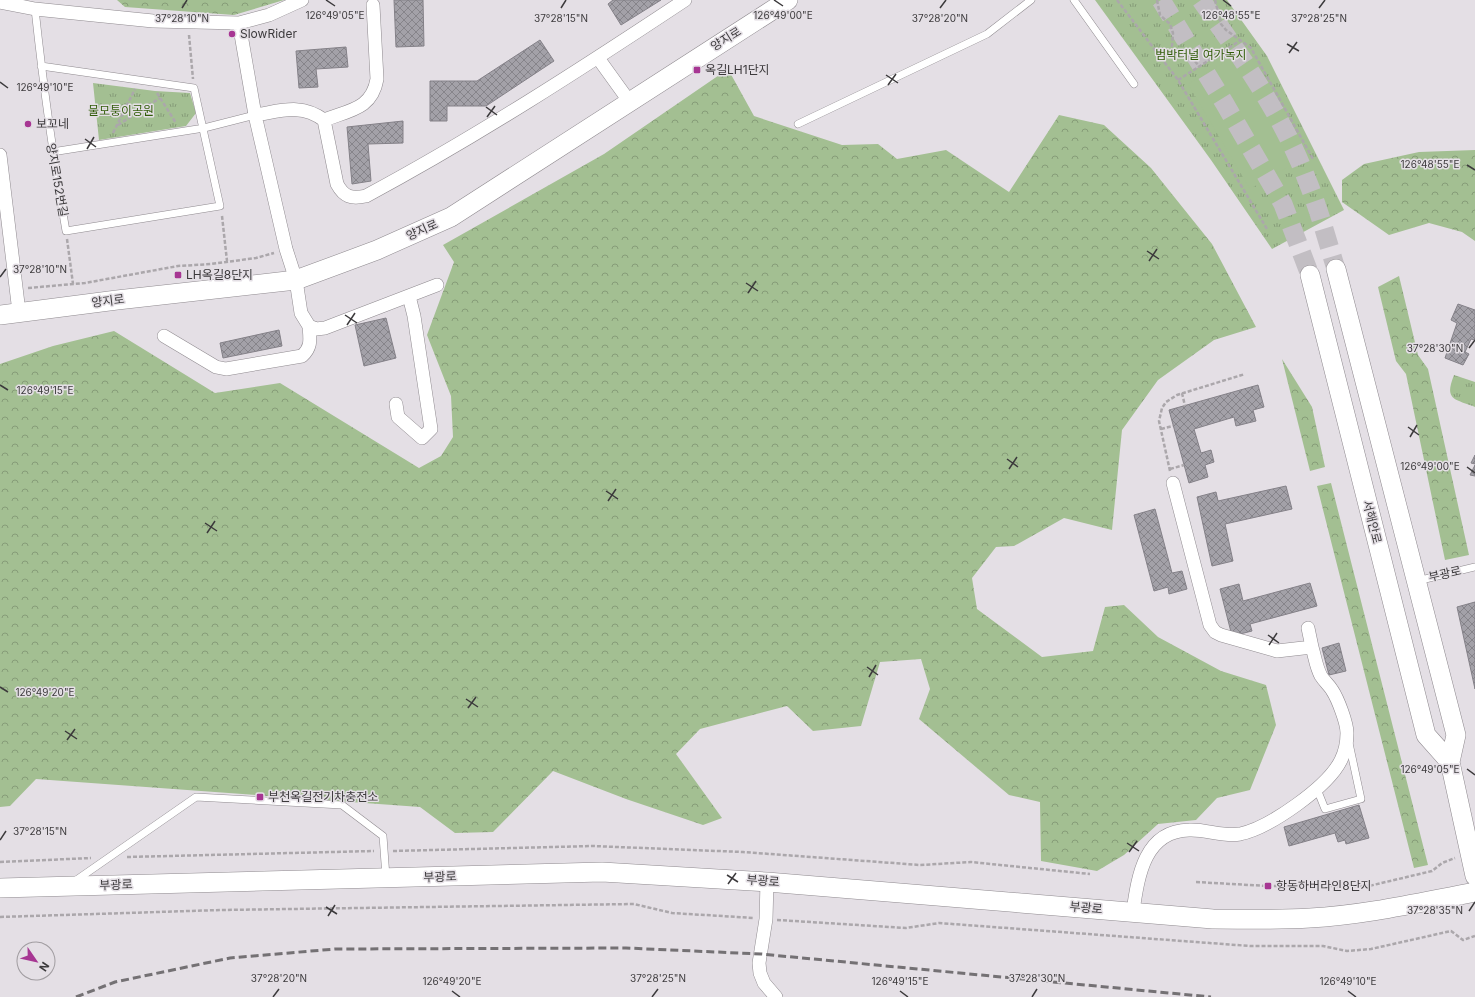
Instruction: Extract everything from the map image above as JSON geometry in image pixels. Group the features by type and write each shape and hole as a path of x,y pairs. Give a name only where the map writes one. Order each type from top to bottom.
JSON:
{"main road":[{"name":"양지로","path":"0,315 296,280 377,250 451,217 788,0"},
{"name":"서해안로","path":"1336,269 1415,581 1456,735 1450,762 1475,876"},
{"name":"서해안로","path":"1310,275 1426,735 1450,762"},
{"name":"부광로","path":"0,888 602,872 767,882 1133,911 1213,919 1311,918 1391,908 1475,892"}],"street":[{"path":"0,2 35,8 153,21 239,23 269,15 302,0"},
{"path":"255,115 297,108 308,110 324,120 336,184 341,192 348,197 356,198 366,196 436,158 598,58 685,0"},
{"path":"324,120 365,103 371,98 375,90 377,79 373,5"},
{"path":"164,336 216,367 226,370 302,356 308,351 311,344 309,326 301,313 296,280 286,249 255,115 239,23"},
{"path":"598,58 629,101"},
{"path":"0,155 19,312"},
{"path":"309,326 316,329 325,328 437,285"},
{"path":"396,404 398,417 422,438 431,429 414,316 408,296"},
{"path":"1173,483 1210,625 1215,632 1277,651 1312,647"},
{"path":"1133,911 1138,875 1145,859 1154,845 1164,837 1176,832 1189,830 1226,835 1252,831 1274,820 1317,789 1341,760 1346,748 1347,732 1337,700 1317,669 1308,628"},
{"path":"767,882 766,919 759,963 760,973 764,983 776,997"}],"lane":[{"path":"798,124 987,34 1031,0"},
{"path":"1074,0 1134,84"},
{"name":"양지로152번길","path":"35,8 52,152 66,231 220,206"},
{"path":"41,66 194,88 220,206"},
{"path":"52,152 204,128 255,115"},
{"name":"부광로","path":"1415,581 1475,567"},
{"path":"1317,789 1325,809 1361,799 1347,732"},
{"path":"67,887 196,797 342,805 383,836 386,878"}],"path":[{"path":"1118,0 1178,80 1267,229"},
{"path":"1157,0 1160,14 1170,24 1173,33 1172,46 1176,54"},
{"path":"1216,0 1221,24 1226,30 1252,48 1313,159"},
{"path":"187,22 194,88"},
{"path":"1178,80 1241,40"},
{"path":"1162,59 1176,54 1188,55 1196,60 1199,67"},
{"path":"107,143 140,80"},
{"path":"149,81 182,131"},
{"path":"117,126 160,98"},
{"path":"220,206 226,239 228,262"},
{"path":"66,231 73,284"},
{"path":"16,289 73,284 178,266 256,258 286,249"},
{"path":"1173,483 1159,421 1162,408 1166,402 1182,393 1245,374"},
{"path":"1182,393 1185,406"},
{"path":"1161,429 1173,426"},
{"path":"1170,469 1184,465"},
{"path":"0,862 592,846 743,852 920,865 971,862 1090,874"},
{"path":"1196,882 1268,886 1369,886 1432,871 1442,863 1470,854"},
{"path":"0,917 221,910 634,904 672,913 906,928 939,923 1250,946 1323,946 1347,951 1371,949 1451,931 1462,940 1475,936"}],"green space":[{"path":"117,0 284,0 234,15 125,7"},
{"name":"범박터널 여가녹지","path":"1095,0 1227,0 1267,56 1344,210 1272,249 1211,160"},
{"path":"1248,48 1310,154 1250,189 1188,84"},
{"path":"728,69 754,116 842,145 878,144 897,159 946,150 1009,192 1059,115 1104,125 1151,168 1212,244 1256,327 1214,340 1158,380 1122,430 1112,530 1064,518 1014,546 996,547 972,578 977,609 1042,657 1093,651 1105,607 1124,605 1158,637 1221,671 1266,685 1276,725 1250,790 1217,798 1196,820 1158,824 1124,855 1097,871 1041,861 1040,802 1009,795 919,719 930,689 921,659 880,662 861,726 813,731 787,706 700,729 676,754 722,818 703,825 626,799 553,771 493,832 455,833 420,807 36,779 10,806 0,807 0,364 53,346 114,331 215,393 280,383 419,468 441,456 453,437 451,396 427,335 454,262 443,245 604,154"},
{"name":"물모퉁이공원","path":"93,83 155,91 190,93 196,113 186,126 99,140"},
{"path":"1475,150 1475,241 1462,232 1429,223 1389,235 1342,202 1342,180 1364,164 1419,152"},
{"path":"1399,276 1418,355 1428,369 1469,555 1445,560 1406,374 1396,361 1378,287"},
{"path":"1282,359 1312,407 1325,467 1310,471"},
{"path":"1454,375 1475,382 1475,407 1456,400 1451,394 1450,389"},
{"path":"1331,483 1428,865 1414,868 1317,486"}],"building":[{"path":"394,0 423,0 424,46 396,47"},
{"path":"613,0 661,0 621,25 608,4"},
{"path":"540,40 554,61 486,106 447,106 447,121 430,121 430,81 477,81"},
{"path":"346,47 348,67 316,69 318,87 299,88 296,51"},
{"path":"403,121 403,143 368,144 371,181 352,184 347,127"},
{"path":"1458,304 1475,310 1475,340 1471,339 1465,352 1469,354 1463,365 1445,358 1457,323 1451,320"},
{"path":"386,318 396,358 364,366 355,325"},
{"path":"279,330 282,346 223,358 220,343"},
{"path":"1258,385 1264,407 1253,410 1256,421 1236,426 1234,417 1194,429 1201,453 1211,450 1214,462 1205,465 1208,477 1189,483 1169,410"},
{"path":"1475,455 1475,464 1471,463"},
{"path":"1475,465 1475,476 1470,475"},
{"path":"1286,486 1292,509 1225,524 1233,561 1212,566 1197,497 1216,492 1218,501"},
{"path":"1155,509 1172,573 1182,571 1187,589 1169,594 1168,587 1154,591 1134,515"},
{"path":"1310,583 1317,606 1250,624 1252,631 1232,636 1220,589 1239,584 1243,601"},
{"path":"1475,602 1475,689 1457,607"},
{"path":"1339,643 1346,671 1329,675 1322,648"},
{"path":"1359,805 1369,838 1346,844 1345,840 1338,842 1335,833 1289,846 1284,827"}],"tunnel":[{"path":"1161,0 1225,104 1283,204 1310,275"},
{"path":"1201,0 1246,65 1286,132 1311,191 1336,269"}],"railway":[{"path":"76,997 115,982 230,958 335,949 626,948 761,954 1211,997"}],"place":[{"name":"SlowRider","path":"232,34"},
{"name":"옥길LH1단지","path":"697,70"},
{"name":"보꼬네","path":"28,124"},
{"name":"LH옥길8단지","path":"178,275"},
{"name":"부천옥길전기차충전소","path":"260,797"},
{"name":"항동하버라인8단지","path":"1268,886"}]}
